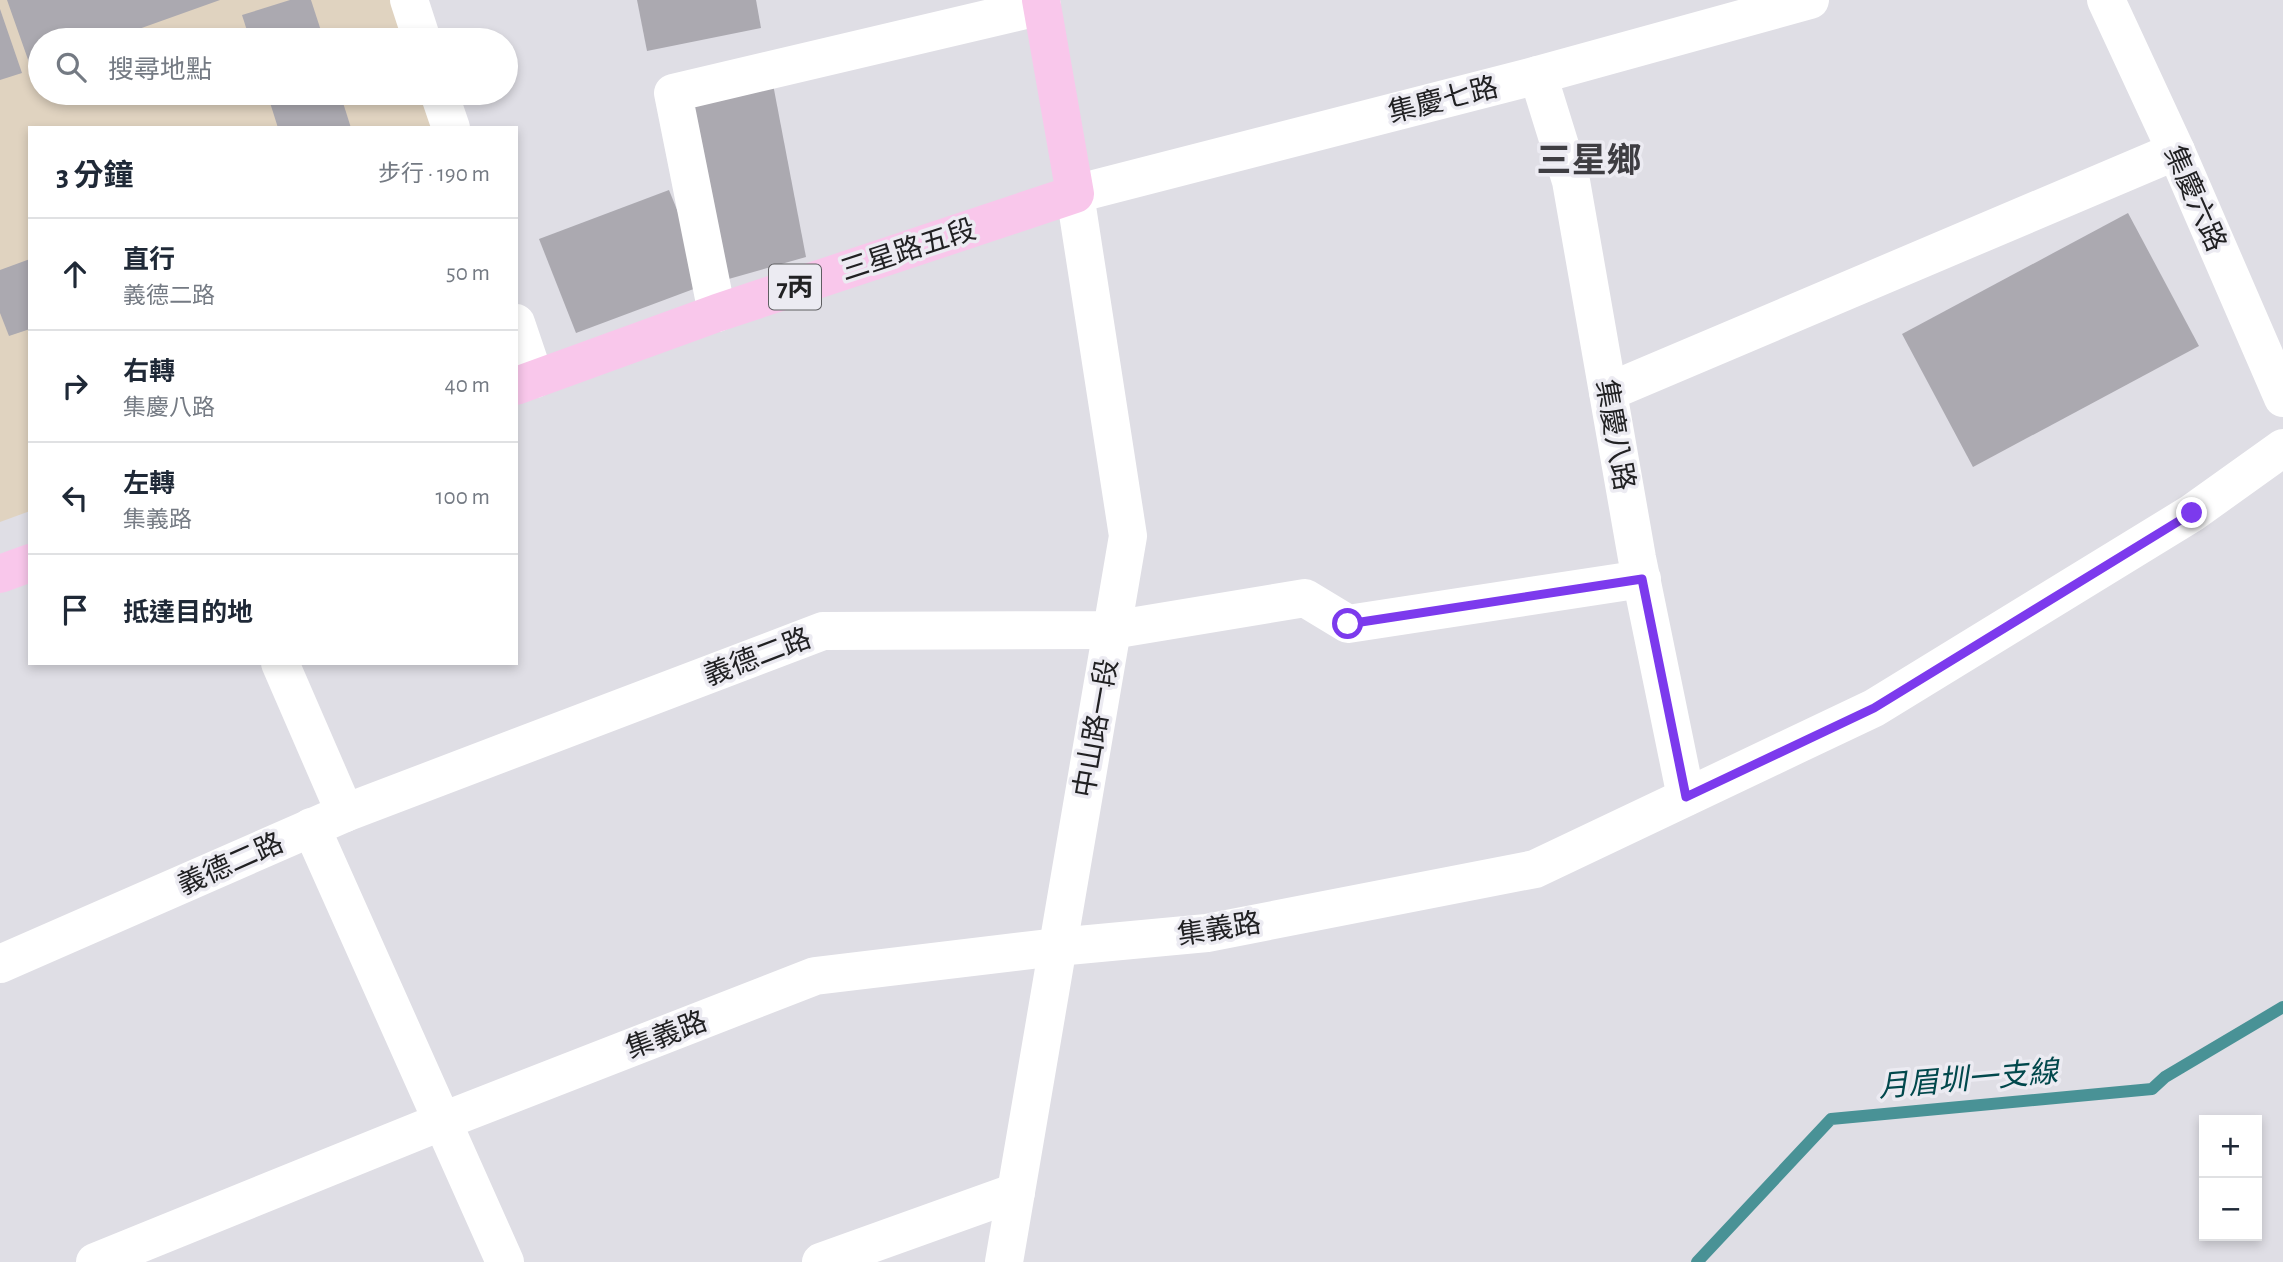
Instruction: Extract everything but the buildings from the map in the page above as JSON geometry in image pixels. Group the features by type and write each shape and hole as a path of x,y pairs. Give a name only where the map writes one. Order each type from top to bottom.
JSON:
{"main road":[{"path":"1041,3 1075,194"},
{"name":"三星路五段","path":"526,382 717,313 1075,194"},
{"path":"0,574 28,564"}],"street":[{"path":"408,0 418,28"},
{"name":"集慶七路","path":"1075,194 1538,75 1810,0"},
{"name":"集慶六路","path":"2106,0 2176,150 2283,398"},
{"path":"717,313 673,93 1041,3"},
{"name":"集慶八路","path":"1538,75 1571,181 1642,579 1686,797"},
{"path":"443,105 450,126"},
{"path":"1608,392 2176,150"},
{"name":"中山路一段","path":"1004,1262 1128,536 1075,194"},
{"path":"518,335 526,382"},
{"name":"集義路","path":"95,1262 443,1121 815,976 1057,947 1207,933 1535,869 1874,708 2192,513 2281,454"},
{"name":"義德二路","path":"0,964 328,820 823,631 1112,630 1305,598 1348,624 1642,579"},
{"path":"281,665 328,820 443,1121 505,1262"},
{"path":"821,1262 1016,1192"}],"shaded area":[{"path":"0,0 396,0 406,28 28,28 28,105 432,105 439,126 28,126 28,512 0,522"}],"waterway":[{"name":"月眉圳一支線","path":"1697,1262 1831,1119 2152,1089 2165,1077 2283,1007"}],"district":[{"name":"三星鄉","path":"1589,160"}],"route":[{"path":"1348,624 1642,579 1686,797 1874,708 2192,513"}]}
